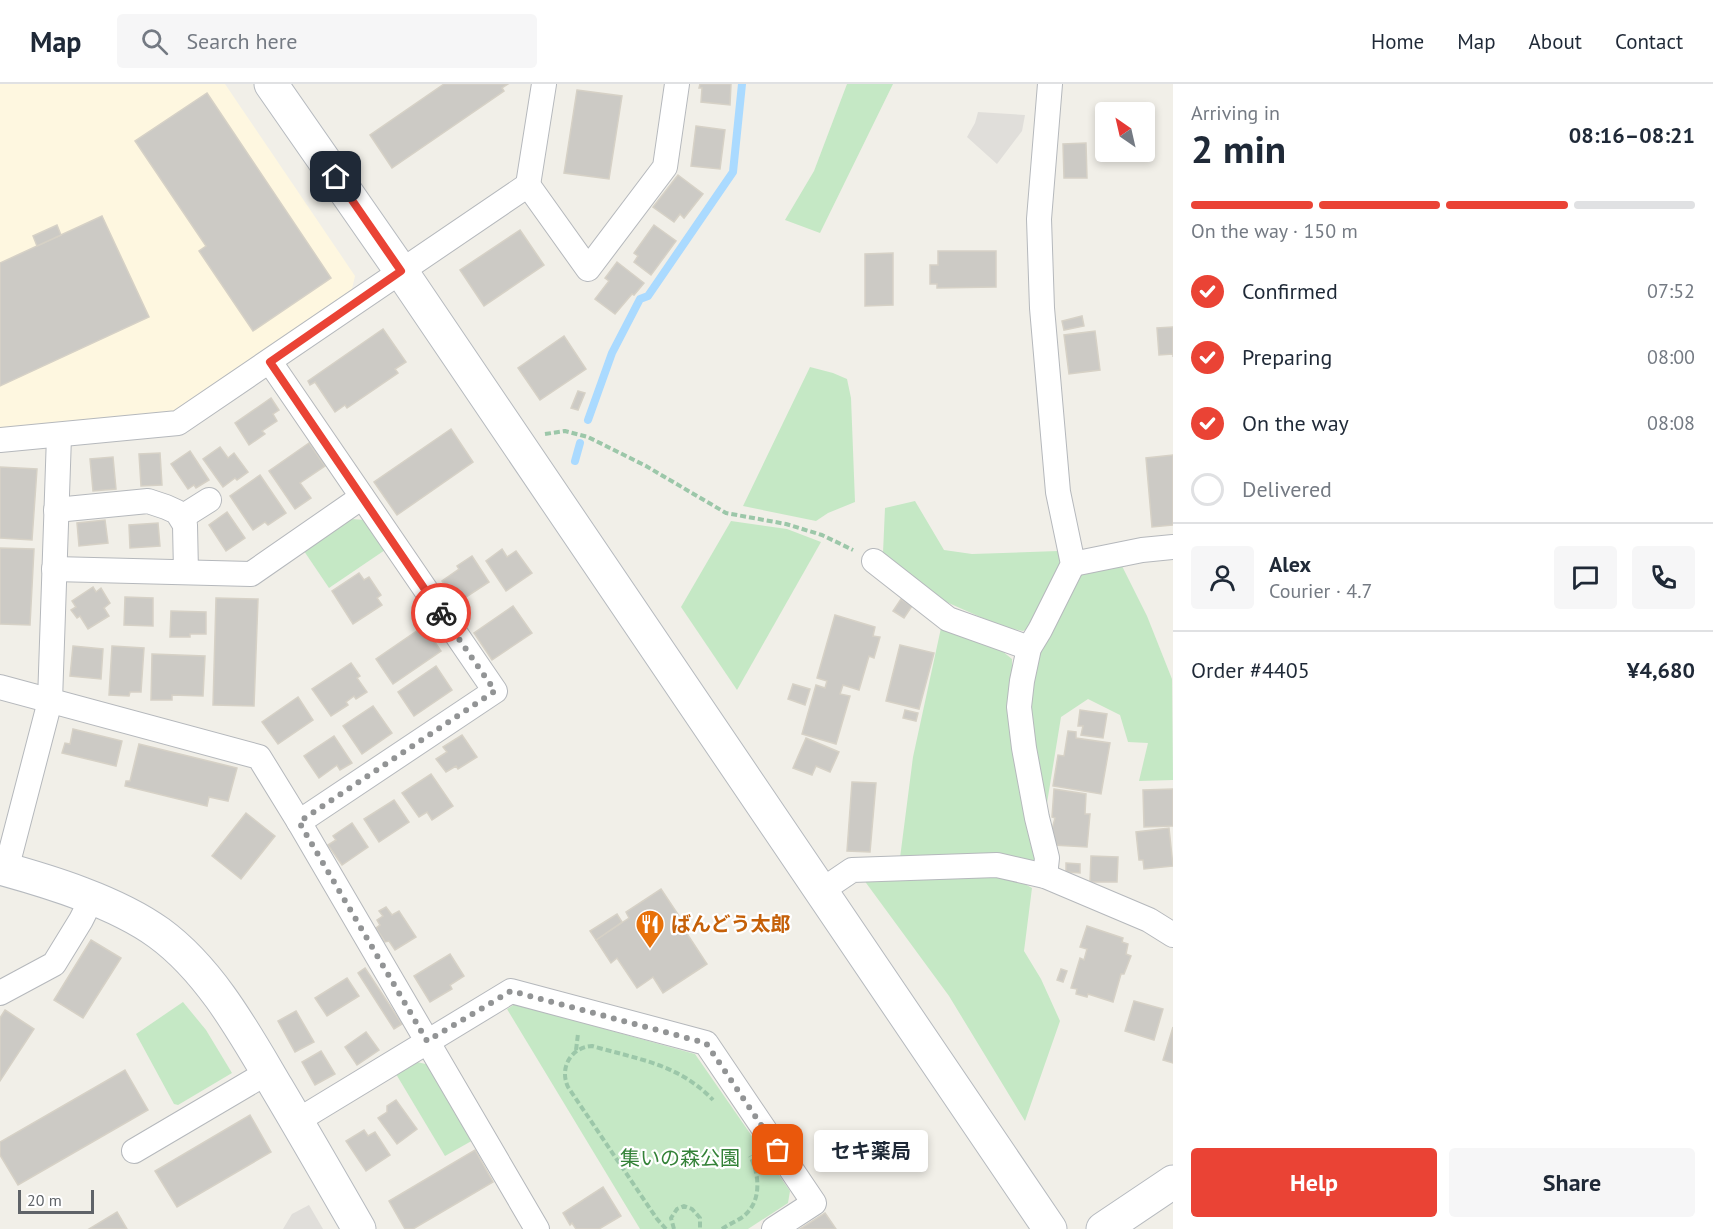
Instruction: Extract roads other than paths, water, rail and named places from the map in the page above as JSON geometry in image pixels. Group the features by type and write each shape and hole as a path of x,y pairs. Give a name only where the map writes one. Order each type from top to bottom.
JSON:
{"street":[{"path":"271,84 401,271 1050,1229"},
{"path":"544,84 528,185 588,270 665,167 677,84"},
{"path":"1045,876 1047,858 1024,748 1019,707 1029,648 1072,564 1058,492 1042,308 1039,219 1050,84"},
{"path":"0,440 178,423 528,185"},
{"path":"270,362 495,691 299,822"},
{"path":"59,436 50,701 3,869 92,898 119,910 159,933 189,960 234,1015 359,1229"},
{"path":"54,569 251,574 362,497"},
{"path":"182,518 209,500"},
{"path":"56,510 148,501 177,512 185,525 186,572"},
{"path":"1072,564 1142,550 1173,547"},
{"path":"874,561 948,619 1029,648"},
{"path":"0,687 259,757 537,1229"},
{"path":"821,891 852,870 997,866 1045,876 1149,920 1173,935"},
{"path":"0,993 54,964 92,898"},
{"path":"297,1121 511,991 706,1043 814,1203 774,1229"},
{"path":"134,1150 268,1072"},
{"path":"1103,1229 1173,1182"}],"waterway":[{"path":"588,420 612,353 640,299 648,296 733,172 742,84"},
{"path":"575,461 580,443"}],"place":[{"name":"ばんどう太郎","path":"650,950"},
{"name":"セキ薬局","path":"778,1150"}],"park label":[{"name":"集いの森公園","path":"680,1158"}]}
